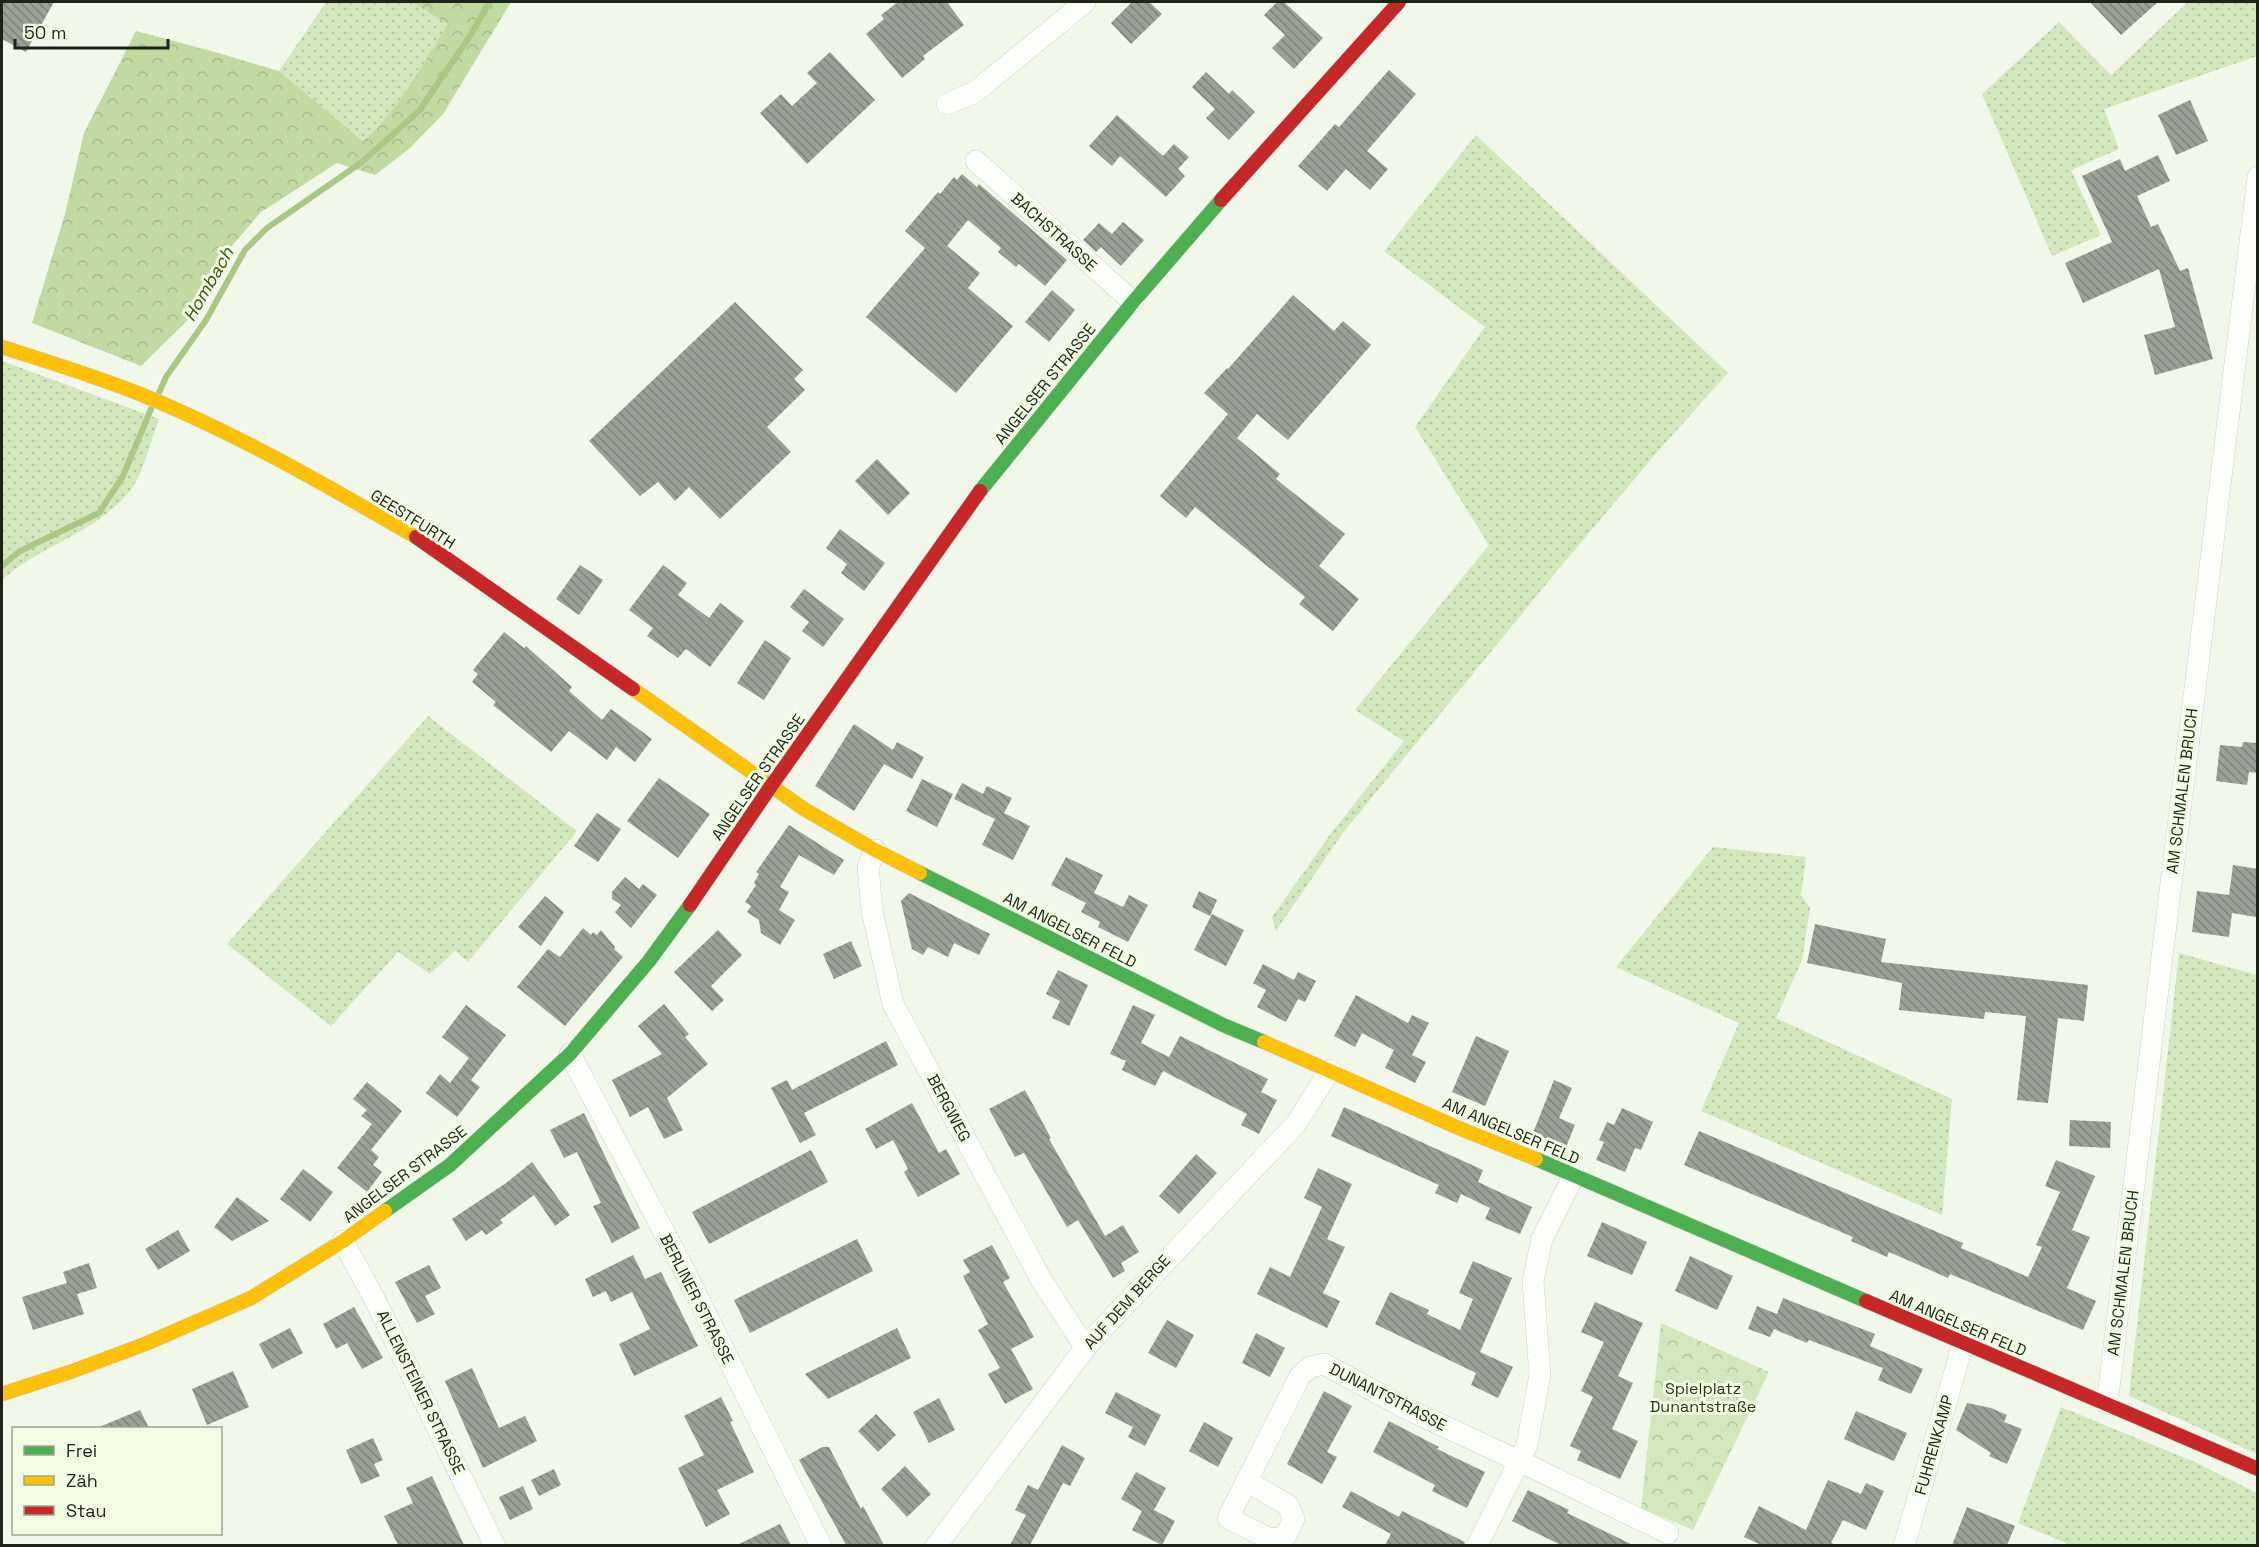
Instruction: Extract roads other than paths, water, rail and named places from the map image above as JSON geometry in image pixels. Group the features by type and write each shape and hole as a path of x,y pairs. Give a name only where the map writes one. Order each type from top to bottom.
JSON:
{"street":[{"path":"947,104 975,92 1085,2"},
{"name":"ANGELSER STRASSE","path":"2,1394 145,1344 240,1303 343,1241 450,1165 570,1054 649,961 706,883 771,786 977,494 1132,302 1399,2"},
{"name":"BACHSTRASSE","path":"976,161 1132,302"},
{"name":"AM SCHMALEN BRUCH","path":"2107,1404 2258,177"},
{"name":"GEESTFURTH","path":"2,347 91,375 142,395 216,428 329,488 418,539 771,786"},
{"name":"AM ANGELSER FELD","path":"771,786 804,809 875,850 1223,1025 2258,1469"},
{"name":"BERGWEG","path":"875,850 868,867 872,912 893,1004 1042,1281 1082,1341 1089,1343"},
{"name":"BERLINER STRASSE","path":"570,1054 683,1268 821,1545"},
{"name":"AUF DEM BERGE","path":"936,1545 1089,1343 1296,1124 1330,1070"},
{"path":"1477,1545 1527,1445 1540,1375 1533,1281 1542,1239 1574,1175"},
{"name":"ALLENSTEINER STRASSE","path":"343,1241 354,1257 495,1545"},
{"name":"FUHRENKAMP","path":"1904,1545 1963,1344"},
{"name":"DUNANTSTRASSE","path":"1246,1481 1300,1376 1310,1367 1324,1364 1407,1409 1668,1533"}],"waterway":[{"name":"Hombach","path":"158,395 166,377 206,320 245,250 267,228 362,162 419,111 490,2"},
{"name":"Hombach","path":"2,566 20,551 99,513 123,476 151,409"}],"park label":[{"name":"Spielplatz Dunantstraße","path":"1703,1397"}]}
